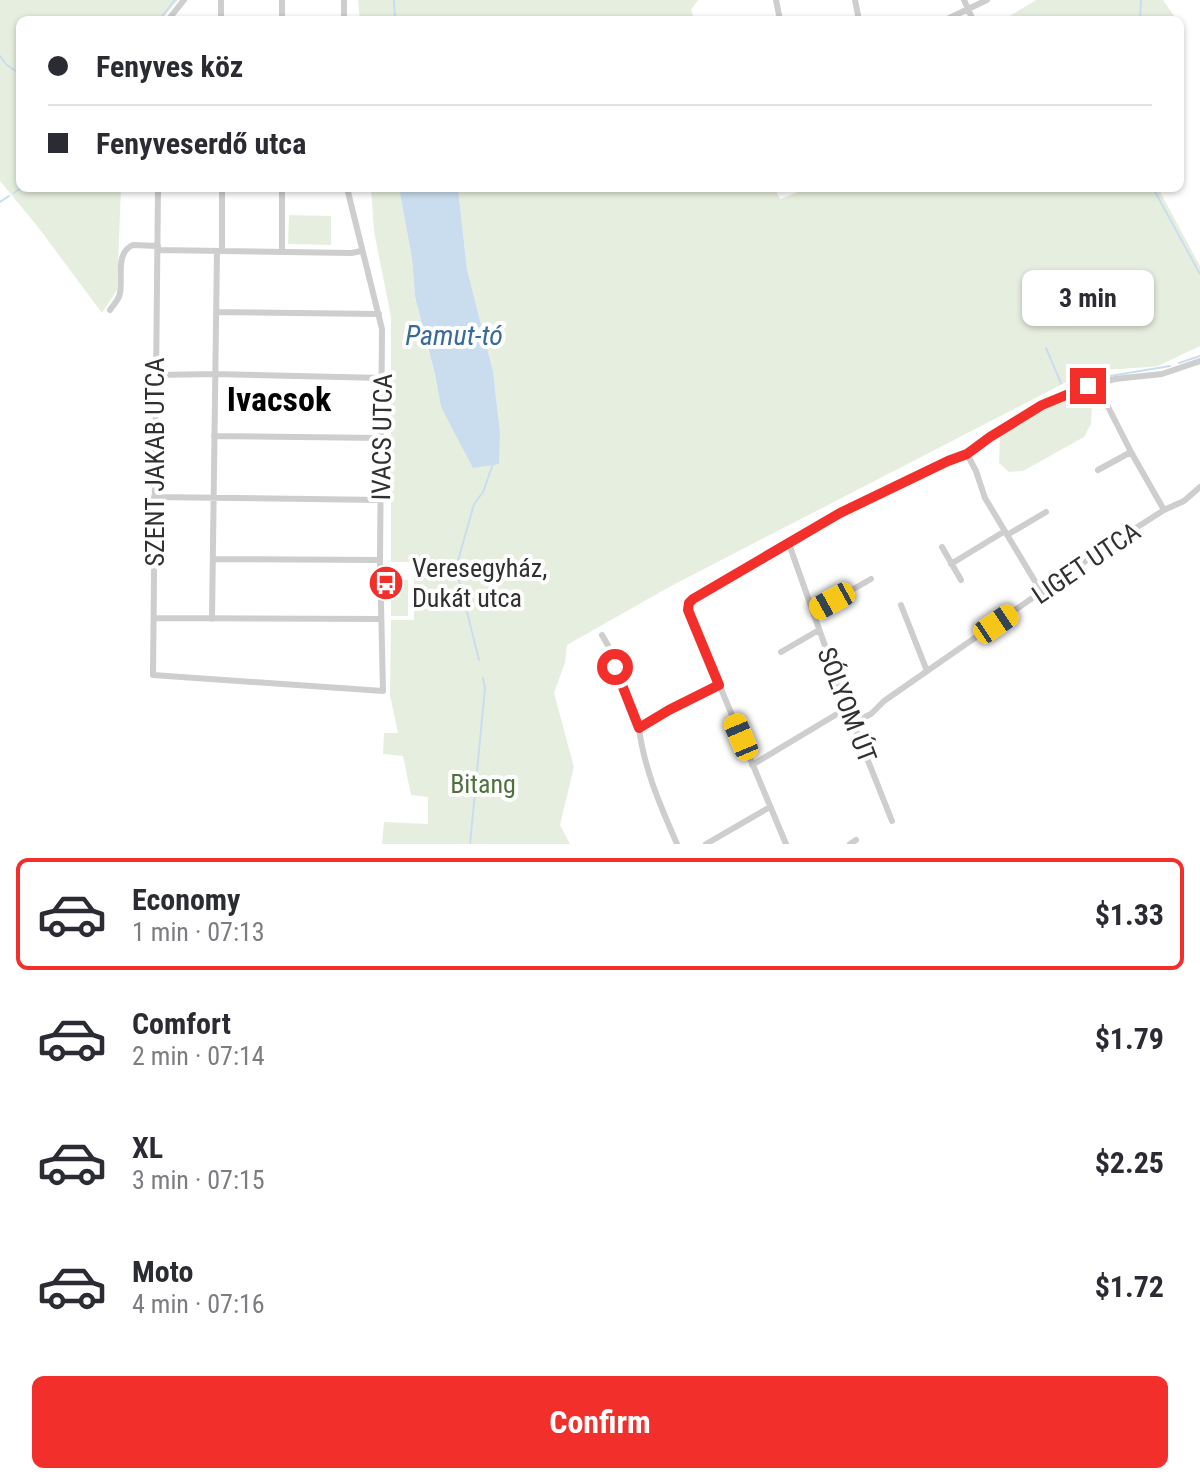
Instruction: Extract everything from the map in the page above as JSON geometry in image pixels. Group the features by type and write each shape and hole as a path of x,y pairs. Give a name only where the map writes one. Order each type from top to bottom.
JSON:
{"street":[{"path":"171,16 184,0"},
{"path":"964,0 971,16"},
{"path":"953,16 987,0"},
{"name":"SZENT JAKAB UTCA","path":"158,192 153,675 383,691"},
{"path":"212,619 214,374 222,192"},
{"path":"282,192 282,252"},
{"name":"IVACS UTCA","path":"348,192 382,329 380,560 383,691"},
{"path":"110,310 120,294 122,258 125,250 133,245 220,251 362,251"},
{"path":"216,312 379,314"},
{"path":"786,844 688,610 690,601 840,513 967,454 1042,405 1096,383 1162,374 1200,361"},
{"path":"156,375 382,378"},
{"path":"1096,383 1164,510"},
{"path":"214,436 382,438"},
{"path":"1098,470 1131,452"},
{"path":"967,454 985,498 1042,593"},
{"name":"LIGET UTCA","path":"854,722 871,714 884,701 1100,551 1164,510 1184,501 1200,487"},
{"path":"154,497 381,500"},
{"path":"951,564 1046,512"},
{"name":"SÓLYOM ÚT","path":"789,544 847,708 892,821"},
{"path":"942,547 961,580"},
{"path":"213,559 380,560"},
{"path":"813,612 871,579"},
{"path":"901,605 927,671"},
{"path":"154,618 381,619"},
{"path":"781,652 819,630"},
{"path":"602,635 639,728 653,788 677,844"},
{"path":"639,728 719,685"},
{"path":"752,765 847,708"},
{"path":"706,844 770,807"}],"green space":[{"path":"0,0 178,0 164,16 16,16 16,192 121,192 117,290 102,313 0,181"},
{"path":"358,0 698,0 691,10 693,16 360,16"},
{"path":"1036,0 1163,0 1174,16 1010,16"},
{"name":"Bitang","path":"371,192 400,192 412,259 415,297 441,407 500,432 493,371 467,269 458,192 777,192 780,199 798,192 1160,192 1200,266 1200,346 1158,366 1088,371 671,586 567,645 565,663 554,693 574,767 560,825 570,844 382,844 384,822 428,824 428,797 411,795 403,756 383,754 384,733 398,733 390,695 391,620 414,620 414,562 391,562 391,317 374,231"},
{"path":"289,215 331,216 331,245 288,244"},
{"path":"1081,392 1092,404 1091,424 1084,437 1023,471 1009,472 999,463 1000,436 1028,418"},
{"path":"391,580 408,580 408,616 391,616"}],"water":[{"name":"Pamut-tó","path":"400,192 458,192 467,269 493,371 500,432 499,464 473,468 441,407 415,297 412,259"}],"waterway":[{"path":"162,16 175,0"},
{"path":"394,0 395,16"},
{"path":"1140,16 1141,0"},
{"path":"0,56 16,71"},
{"path":"1155,192 1200,274"},
{"path":"0,202 9,196"},
{"path":"1046,348 1061,383"},
{"path":"1179,363 1200,356"},
{"path":"1098,378 1170,366"},
{"path":"479,660 456,568 474,504 483,492 493,464"},
{"path":"470,844 485,688 483,678"}],"place":[{"name":"Veresegyház, Dukát utca","path":"386,583"}],"district":[{"name":"Ivacsok","path":"279,399"}],"route":[{"path":"615,667 639,728 719,685 688,610 693,599 840,513 967,454 1042,405 1088,386"}]}
